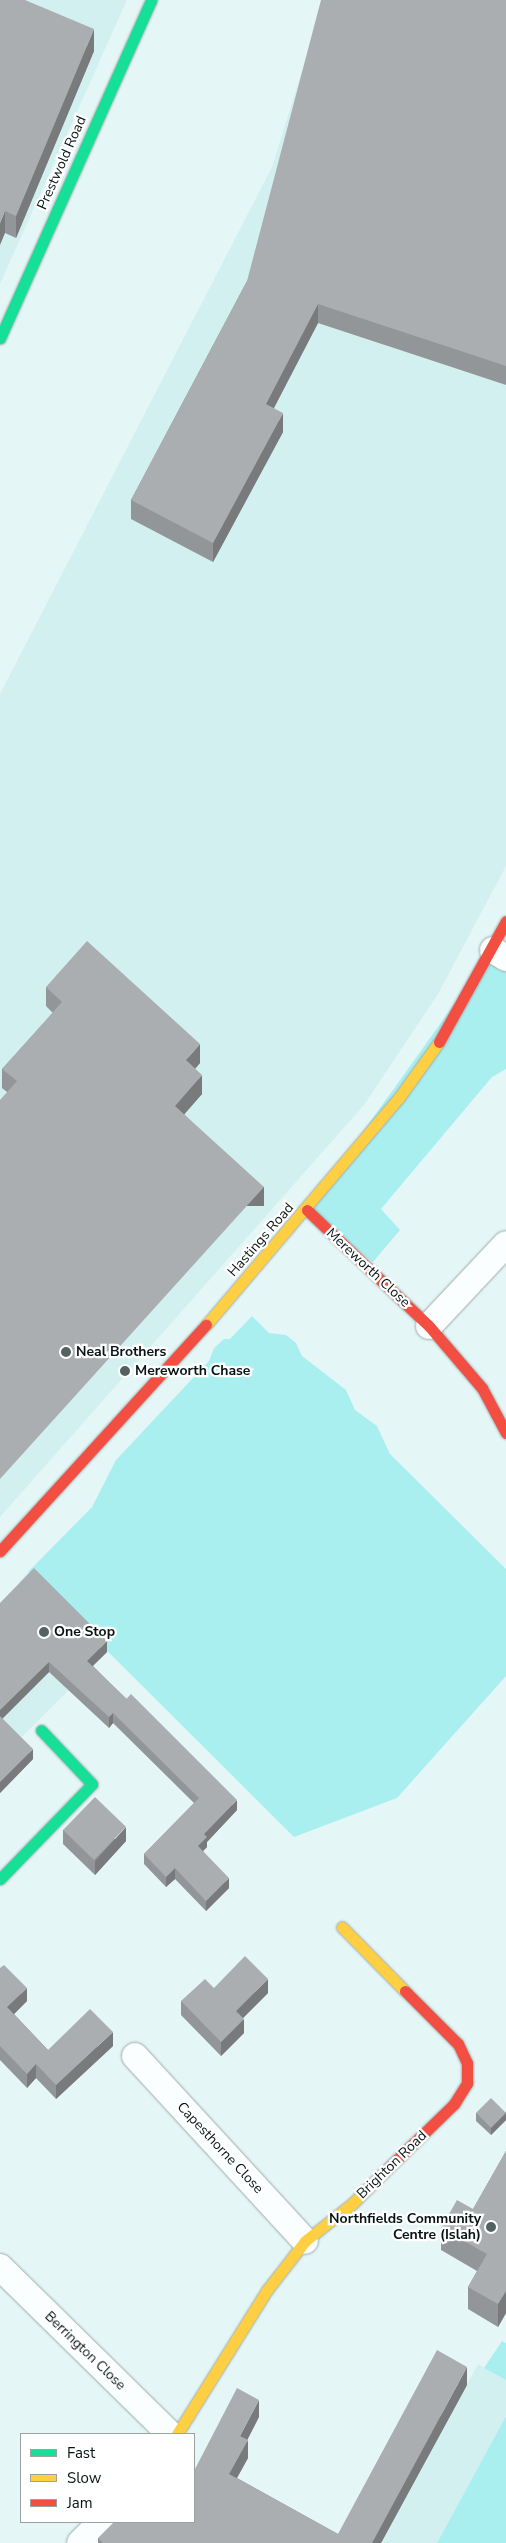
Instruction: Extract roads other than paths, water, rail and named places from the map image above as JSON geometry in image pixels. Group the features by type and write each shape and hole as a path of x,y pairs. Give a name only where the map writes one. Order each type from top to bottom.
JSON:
{"street":[{"name":"Prestwold Road","path":"0,338 151,0"},
{"name":"Hastings Road","path":"0,1550 307,1210 398,1099 499,954 506,921"},
{"name":"Mereworth Close","path":"307,1210 429,1326 482,1388 506,1433"},
{"path":"429,1326 506,1244"},
{"path":"0,1879 92,1784 41,1730"},
{"name":"Brighton Road","path":"177,2433 267,2290 305,2241 353,2203 454,2104 467,2084 467,2062 458,2044 342,1927"},
{"name":"Capesthorne Close","path":"135,2056 305,2241"},
{"name":"Berrington Close","path":"0,2267 169,2433"},
{"path":"80,2543 100,2523"}],"place":[{"name":"Neal Brothers","path":"66,1352"},
{"name":"Mereworth Chase","path":"125,1371"},
{"name":"One Stop","path":"44,1632"},
{"name":"Northfields Community Centre (Islah)","path":"491,2227"}]}
